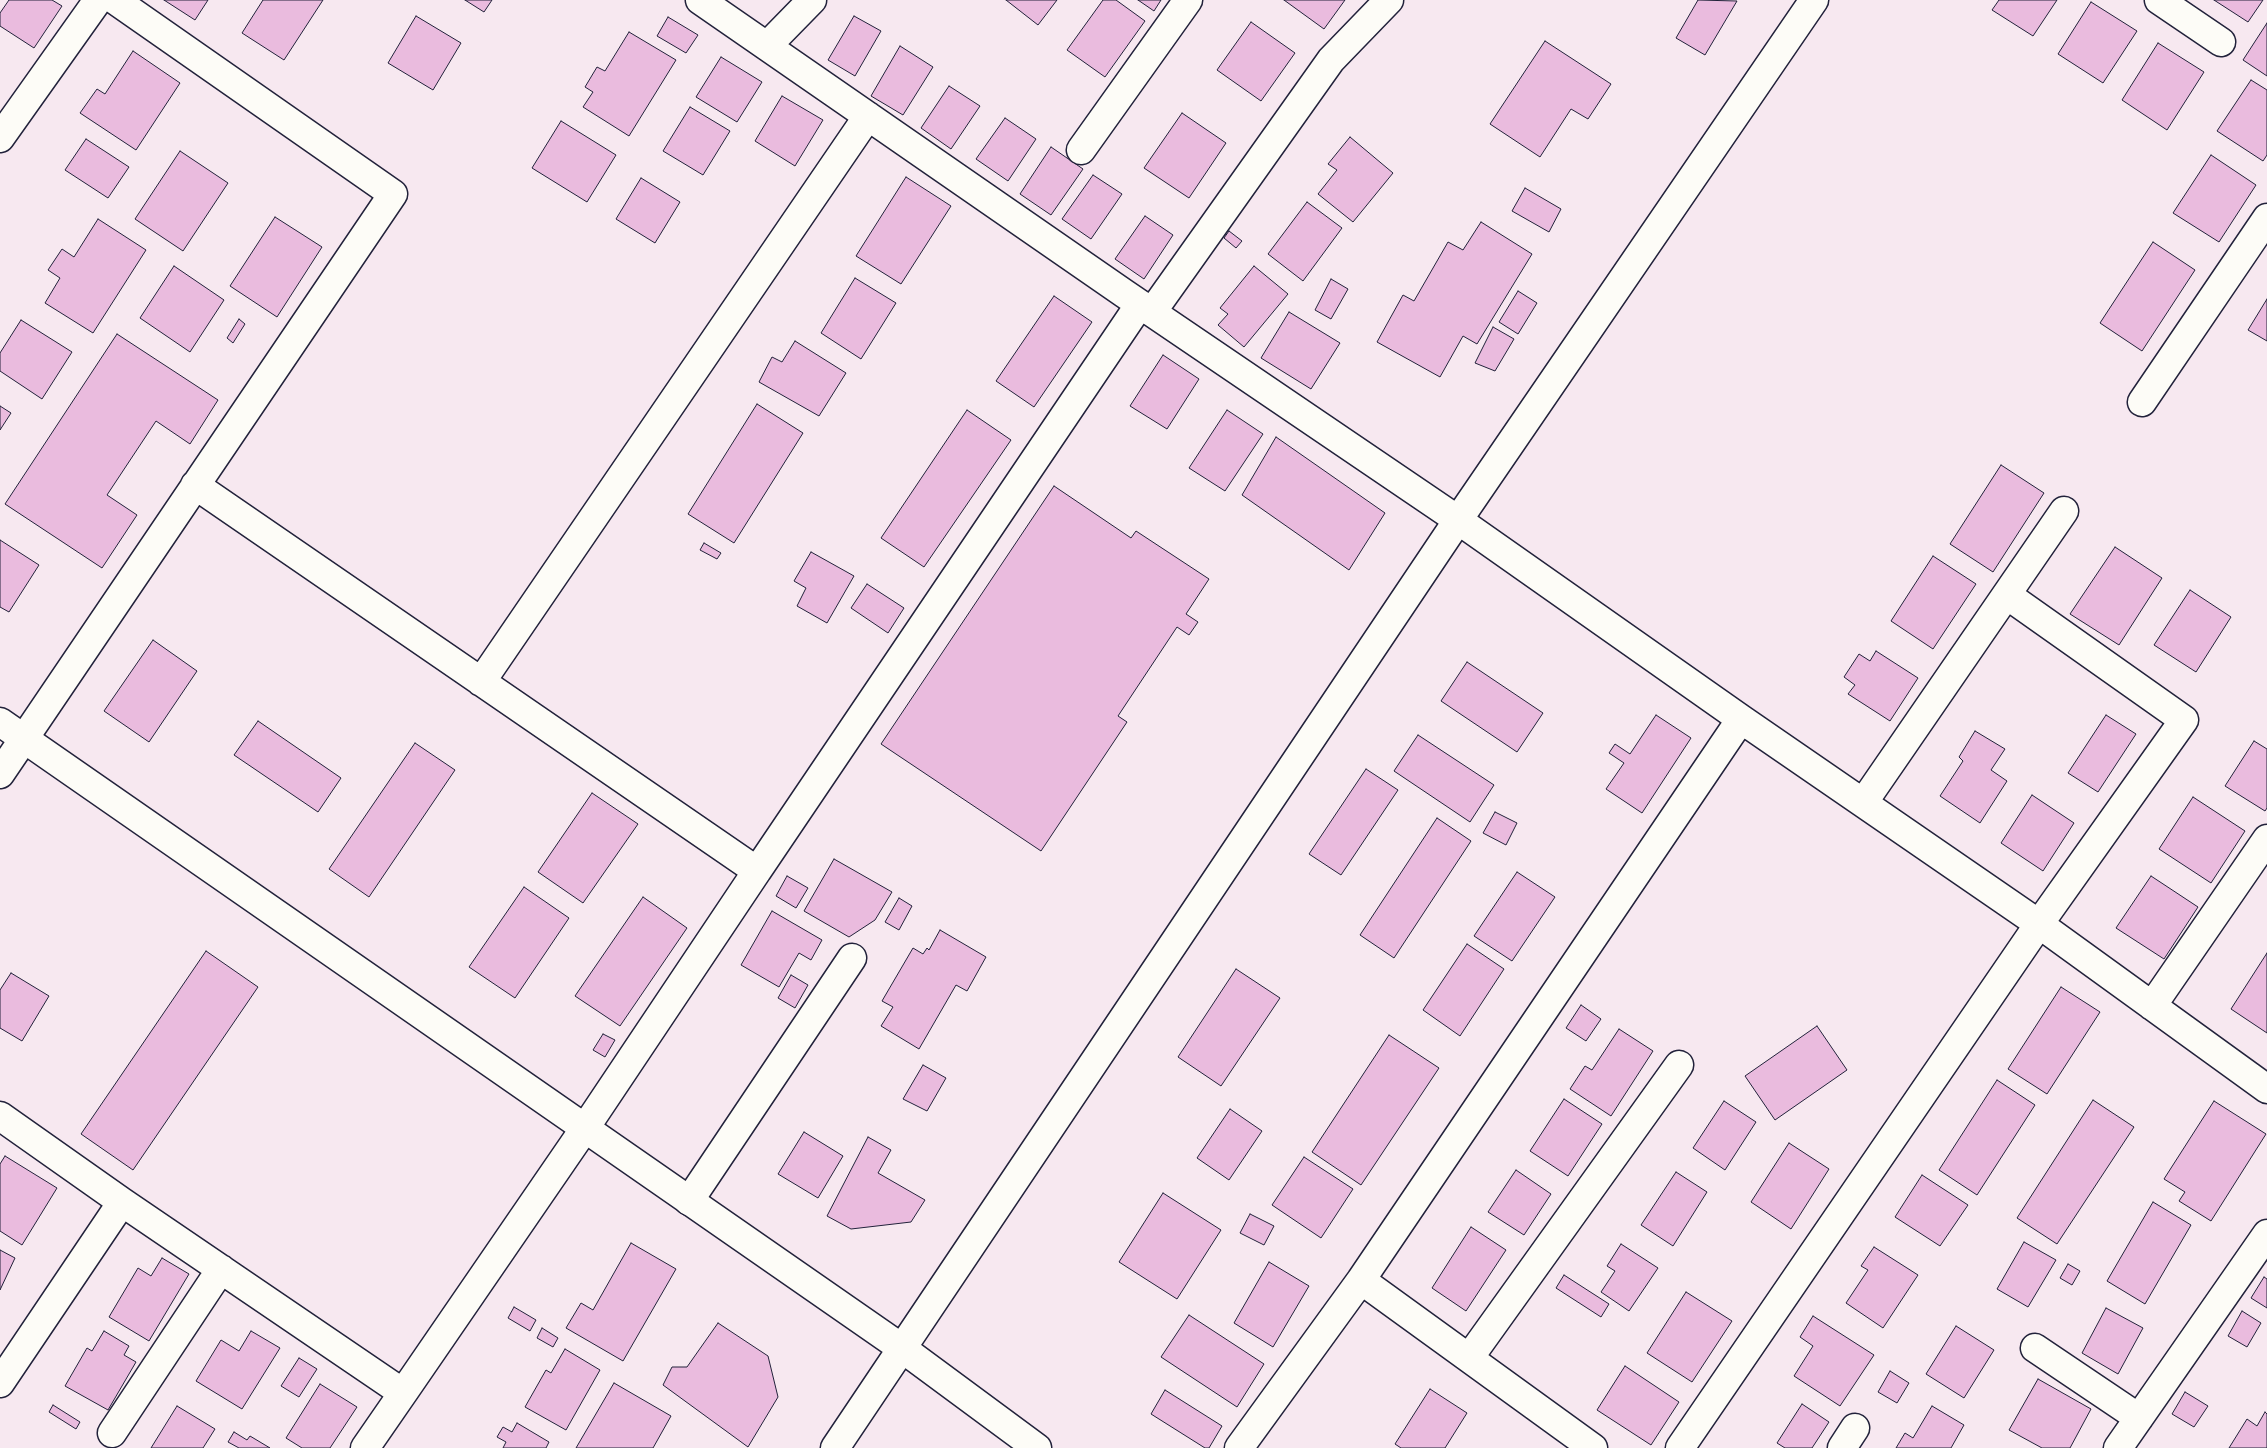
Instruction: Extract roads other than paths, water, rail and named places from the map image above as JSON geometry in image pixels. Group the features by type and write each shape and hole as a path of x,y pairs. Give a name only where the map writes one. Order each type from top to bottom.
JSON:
{"street":[{"path":"0,138 9,107 98,0"},
{"path":"0,774 393,194 115,0"},
{"path":"700,0 1146,308 1458,520 1740,719 2039,924 2152,1006 2263,1078"},
{"path":"767,46 812,0"},
{"path":"1081,150 1188,0"},
{"path":"365,1448 585,1128 757,871 1146,308 1331,60 1389,0"},
{"path":"835,1448 1458,520 1814,0"},
{"path":"2159,0 2222,42"},
{"path":"481,682 868,116"},
{"path":"2142,402 2267,218"},
{"path":"195,486 757,871"},
{"path":"1863,803 2064,511"},
{"path":"1680,1448 2039,924 2184,720 2007,595"},
{"path":"1239,1448 1361,1280 1740,719"},
{"path":"0,722 902,1349 1037,1448"},
{"path":"2152,1006 2267,839"},
{"path":"689,1201 852,958"},
{"path":"1469,1358 1679,1065"},
{"path":"0,1116 122,1202 403,1393"},
{"path":"0,1382 122,1202"},
{"path":"2118,1448 2267,1234"},
{"path":"112,1433 221,1269"},
{"path":"1361,1280 1593,1448"},
{"path":"2036,1348 2138,1418"}]}
